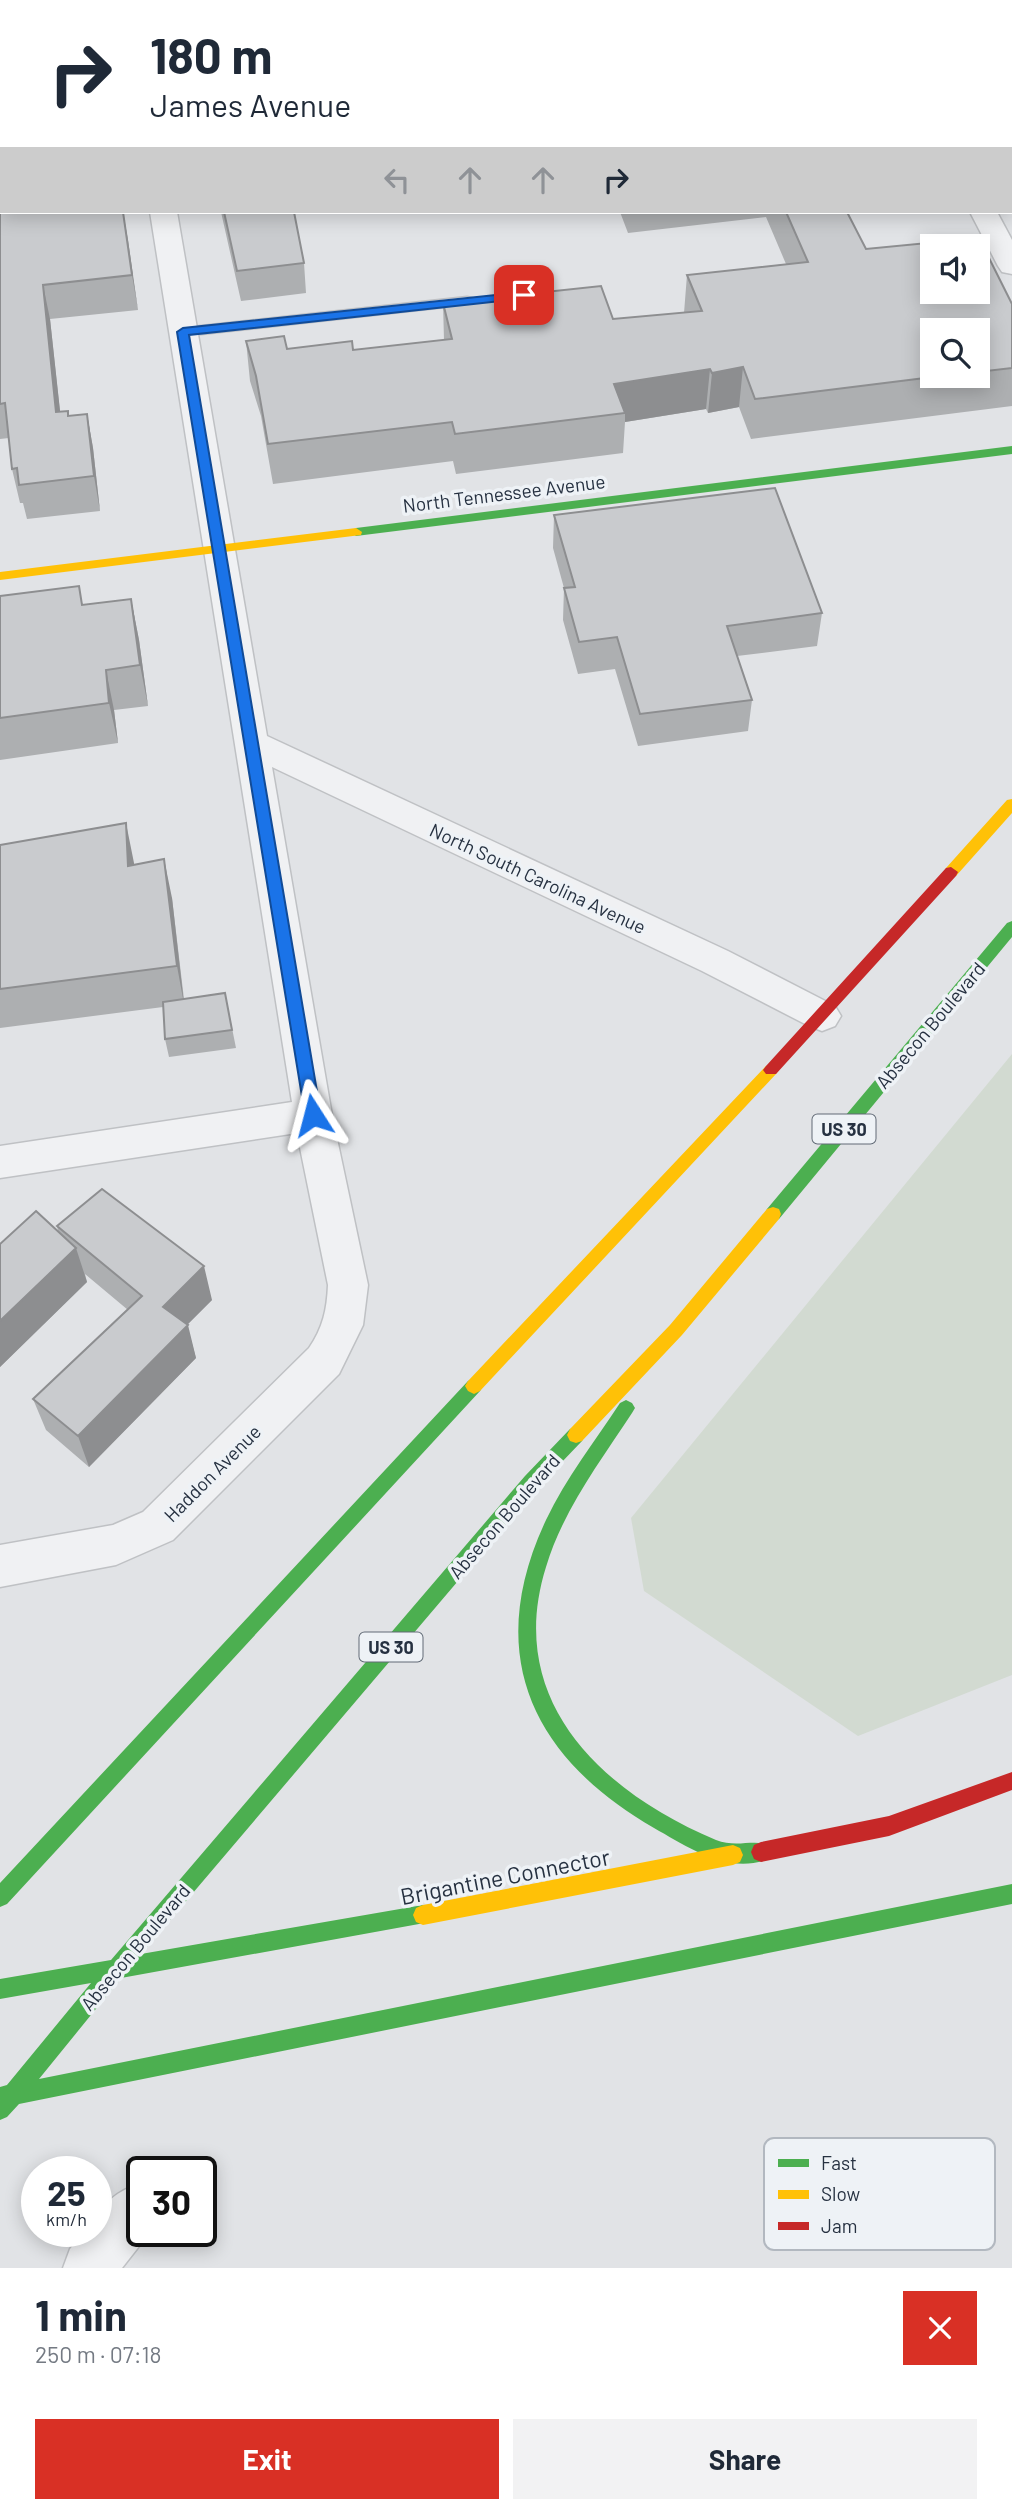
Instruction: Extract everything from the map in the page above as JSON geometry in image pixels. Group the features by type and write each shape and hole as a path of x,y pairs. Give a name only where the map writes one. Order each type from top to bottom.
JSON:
{"main road":[{"name":"North Tennessee Avenue","path":"0,576 1012,450"},
{"path":"0,1897 327,1542 822,1016 1012,804"},
{"name":"Absecon Boulevard","path":"0,2110 7,2095 531,1482 676,1330 1012,927"},
{"path":"676,1330 565,1502 545,1542 531,1580 524,1624 527,1665 538,1703 560,1739 584,1768 613,1792 642,1810 733,1856"},
{"name":"Brigantine Connector","path":"0,1989 356,1928 824,1841 921,1816 1012,1781"},
{"path":"7,2095 1012,1894"}],"street":[{"name":"Haddon Avenue","path":"0,1566 116,1545 158,1526 324,1361 337,1343 348,1305 348,1285 313,1115 163,214"},
{"path":"984,214 1012,266"},
{"name":"North South Carolina Avenue","path":"252,743 715,961 822,1016"},
{"path":"0,1162 313,1115"},
{"path":"89,2268 126,2222"}],"lane":[{"path":"183,332 484,300"}],"shaded area":[{"path":"1012,1054 1012,1675 858,1736 644,1591 631,1518"}],"building":[{"path":"0,214 123,214 132,275 43,285 56,412 68,411 68,416 87,414 94,476 19,485 17,468 12,469 5,403 0,404"},
{"path":"224,214 294,214 304,263 237,271"},
{"path":"787,214 848,214 866,249 920,244 920,304 990,304 990,260 1012,304 1012,368 990,371 990,318 920,318 920,379 755,399 743,367 712,373 710,369 614,384 625,413 455,434 452,422 268,444 256,376 246,341 284,336 287,349 352,341 353,350 452,339 443,303 601,286 613,319 702,311 687,275 808,262"},
{"path":"775,488 822,613 727,626 752,700 640,714 617,637 579,642 564,588 575,587 554,515"},
{"path":"79,586 82,605 131,599 140,665 106,670 109,703 0,718 0,596"},
{"path":"126,823 128,866 164,859 177,966 0,989 0,845"},
{"path":"225,993 232,1030 165,1039 163,1002"},
{"path":"102,1189 204,1266 163,1307 188,1325 78,1436 33,1399 142,1296 57,1226"},
{"path":"36,1211 76,1248 0,1321 0,1244"}],"traffic: fast":[{"path":"356,532 1012,450"},
{"path":"773,1214 1012,927"},
{"path":"0,1897 474,1386"},
{"path":"626,1408 561,1510 536,1568 528,1609 528,1649 536,1688 551,1723 575,1756 605,1785 643,1811 713,1849 734,1855 761,1852"},
{"path":"0,2110 114,1971 531,1482 576,1435"},
{"path":"0,2097 1012,1894"},
{"path":"0,1989 423,1915"}],"traffic: slow":[{"path":"0,576 356,532"},
{"path":"951,872 1012,804"},
{"path":"474,1386 771,1070"},
{"path":"576,1435 676,1330 773,1214"},
{"path":"423,1915 733,1855"}],"traffic: jam":[{"path":"771,1070 951,872"},
{"path":"761,1852 889,1826 1012,1781"}],"route":[{"path":"313,1115 183,332 524,295"}]}
